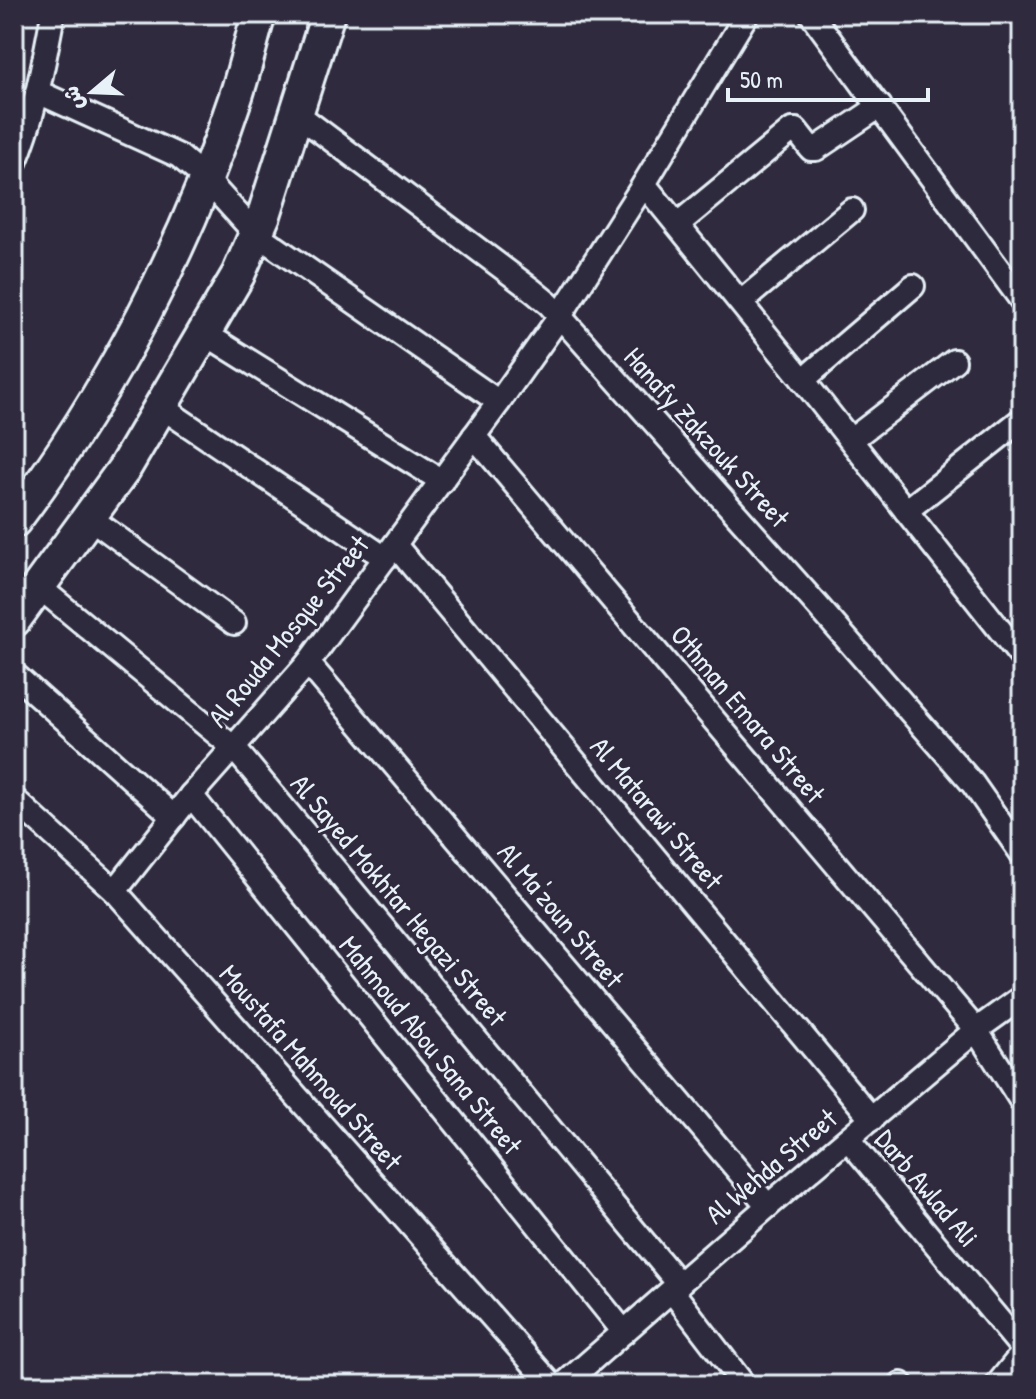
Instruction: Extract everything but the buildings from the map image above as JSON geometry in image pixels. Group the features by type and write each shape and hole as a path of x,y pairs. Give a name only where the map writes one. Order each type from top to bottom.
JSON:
{"main road":[{"path":"14,521 45,480 143,316 188,222 205,178 236,96 259,14"},
{"path":"14,620 124,469 238,275 264,215 328,14"}],"street":[{"path":"14,165 27,135 53,14"},
{"name":"Al Rouda Mosque Street","path":"115,891 191,795 308,663 499,402 560,316 747,14"},
{"path":"811,14 1022,301"},
{"path":"38,92 179,156 205,178 255,233 499,402"},
{"path":"678,224 792,130 796,130 811,149 816,149 880,106"},
{"name":"Hanafy Zakzouk Street","path":"296,113 532,290 560,316 973,784 1022,854"},
{"path":"644,184 1022,658"},
{"path":"741,302 852,210"},
{"path":"803,380 913,286"},
{"path":"204,333 442,481"},
{"path":"851,440 954,361"},
{"name":"Al Matarawi Street","path":"160,406 390,552 872,1119"},
{"path":"906,511 1022,419"},
{"name":"Othman Emara Street","path":"474,436 976,1030 1022,1102"},
{"path":"89,517 234,623"},
{"name":"Al Sayed Mokhtar Hegazi Street","path":"39,587 234,748 675,1287 744,1385"},
{"name":"Al Ma'zoun Street","path":"308,663 768,1206"},
{"path":"14,674 174,817"},
{"name":"Mahmoud Abou Sana Street","path":"191,795 624,1332"},
{"name":"Moustafa Mahmoud Street","path":"14,799 115,891 552,1385"},
{"name":"Al Wehda Street","path":"563,1385 976,1030 1022,997"},
{"name":"Darb Awlad Ali","path":"848,1139 1022,1351"},
{"path":"997,1385 1022,1351"}]}
